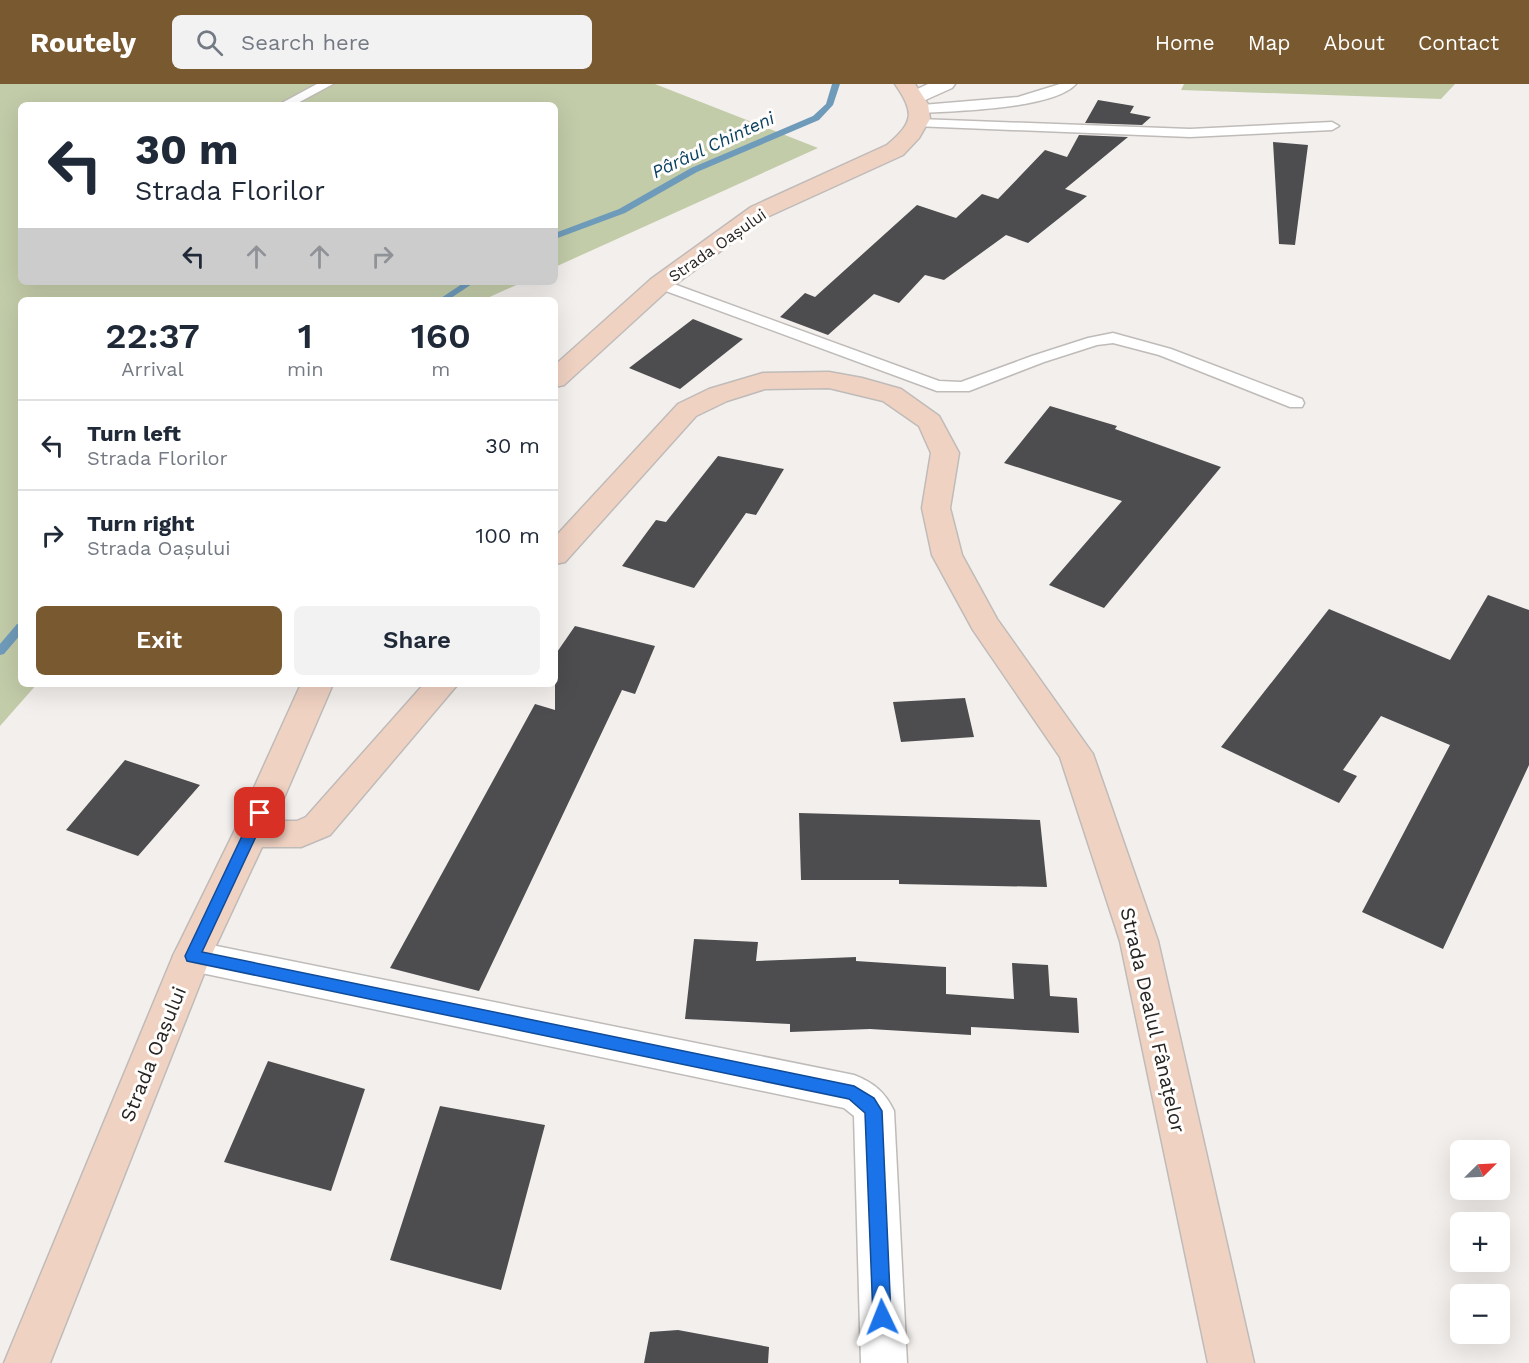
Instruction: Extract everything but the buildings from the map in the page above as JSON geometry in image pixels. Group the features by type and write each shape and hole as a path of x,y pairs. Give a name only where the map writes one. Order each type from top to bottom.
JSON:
{"main road":[{"name":"Strada Oașului","path":"558,376 660,285 759,212 896,150 909,138 915,103"},
{"name":"Strada Dealul Fânațelor","path":"558,552 687,410 718,395 764,381 830,380 892,395 930,422 945,453 936,508 946,555 984,623 1076,754 1139,941 1231,1363"},
{"name":"Strada Oașului","path":"27,1363 192,956 316,687"},
{"path":"250,834 301,834 318,826 439,687"}],"street":[{"path":"915,103 945,84"},
{"path":"192,956 854,1093 868,1103 874,1111 884,1363"}],"lane":[{"path":"290,102 327,84"},
{"path":"915,103 975,106 1019,100 1070,84"},
{"path":"915,103 1190,133 1332,126"},
{"path":"660,285 937,386 963,387 1038,359 1094,341 1113,338 1165,352 1296,403"}],"green space":[{"path":"0,84 655,84 818,148 558,266 558,102 18,102 18,285 516,285 490,297 18,297 18,687 34,687 0,726"},
{"path":"1184,84 1455,84 1441,99 1181,90"}],"waterway":[{"name":"Pârâul Chinteni","path":"558,235 622,211 694,170 816,118 829,105 836,84"},
{"name":"Pârâul Chinteni","path":"447,297 466,285"},
{"name":"Pârâul Chinteni","path":"0,651 18,630"}],"route":[{"path":"260,813 192,956 854,1093 868,1103 874,1111 882,1317"}]}
